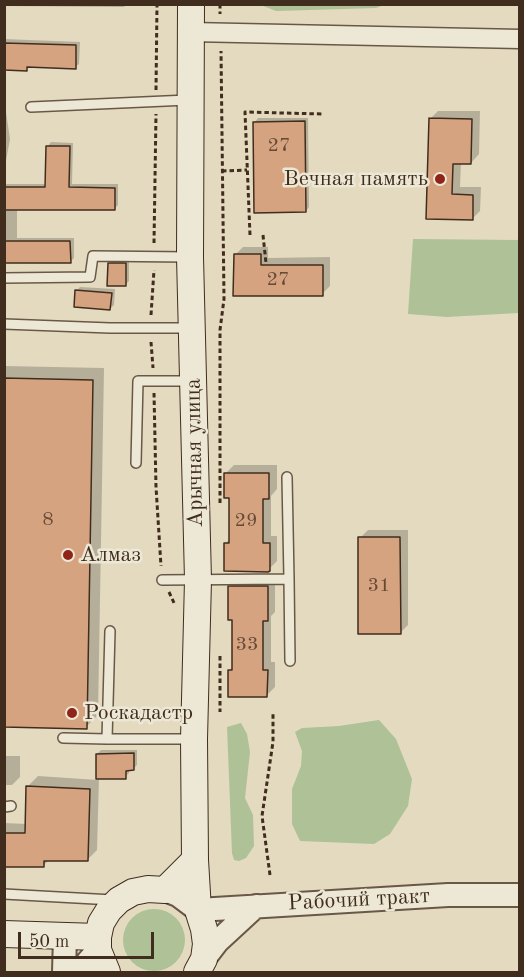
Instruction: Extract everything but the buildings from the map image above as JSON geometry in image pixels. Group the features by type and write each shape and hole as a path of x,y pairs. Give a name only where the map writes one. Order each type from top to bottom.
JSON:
{"main road":[{"name":"Арычная улица","path":"190,4 190,257 198,580 194,740 195,860 198,910"},
{"path":"4,934 65,936 101,953 101,923 119,900 133,892 148,889 165,890 195,860"},
{"path":"198,910 206,944 201,966"}],"street":[{"path":"191,32 519,39"},
{"path":"165,890 178,895 198,910"},
{"name":"Рабочий тракт","path":"198,910 448,895 519,895"},
{"path":"201,966 222,937 256,906"},
{"path":"64,972 65,936"},
{"path":"79,972 101,953"}],"lane":[{"path":"31,108 190,100"},
{"path":"4,278 90,277 93,256 190,257"},
{"path":"4,324 192,328"},
{"path":"136,464 138,381 193,380"},
{"path":"287,477 290,661"},
{"path":"162,580 289,579"},
{"path":"107,739 110,631"},
{"path":"63,738 194,740"},
{"path":"4,894 119,900"}],"path":[{"path":"157,4 154,257 150,328 162,580 175,604 175,615"},
{"path":"220,4 224,299 220,330 220,508"},
{"path":"250,235 245,112 322,114"},
{"path":"222,171 247,170"},
{"path":"263,235 266,263"},
{"path":"220,646 220,712"},
{"path":"270,875 261,816 273,742 273,712"}],"green space":[{"path":"261,5 384,5 376,8 276,11"},
{"path":"413,239 519,240 518,313 447,317 408,314"},
{"path":"379,720 396,739 412,779 408,806 390,834 374,844 300,841 292,824 292,789 301,766 302,751 295,732 302,728 339,726"},
{"path":"241,723 247,734 250,752 245,798 253,815 254,846 246,858 239,861 234,860 232,853 227,727"},
{"path":"154,909 171,914 176,918 180,923 185,940 180,957 176,962 171,966 154,971 137,966 132,962 128,957 123,940 128,923 132,918 137,914"}],"place":[{"name":"Вечная память","path":"440,179"},
{"name":"Алмаз","path":"68,555"},
{"name":"Роскадастр","path":"72,713"}]}
